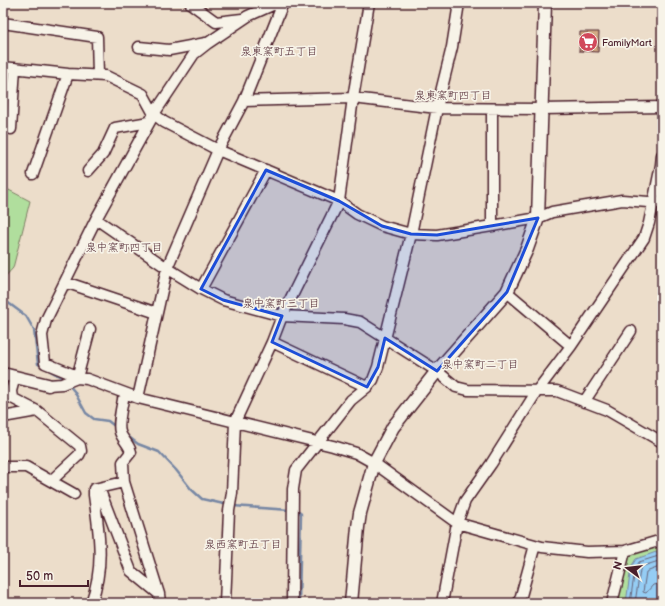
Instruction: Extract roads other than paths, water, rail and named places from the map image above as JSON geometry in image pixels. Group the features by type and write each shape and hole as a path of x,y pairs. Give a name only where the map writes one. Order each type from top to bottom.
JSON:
{"street":[{"path":"70,381 72,374 45,363 42,336 46,320 96,219 152,118 194,54 208,42 244,19 277,3"},
{"path":"138,398 167,268 218,150 244,101 283,3"},
{"path":"225,603 229,511 232,493 236,422 282,316 339,201 353,98 369,3"},
{"path":"292,603 292,489 296,470 350,400 367,387 373,380 378,367 411,234 437,108 452,47 459,3"},
{"path":"351,603 360,513 374,463 393,427 437,371 507,292 527,249 538,218 545,3"},
{"path":"192,4 216,22 244,19"},
{"path":"3,23 97,37 98,75"},
{"path":"139,47 170,50 208,42"},
{"path":"3,67 68,74 106,76 143,94 152,118"},
{"path":"11,129 15,68"},
{"path":"33,174 68,74"},
{"path":"244,101 353,98 437,108 542,109 662,107"},
{"path":"492,109 492,226"},
{"path":"88,171 103,154 115,128 152,118 164,122 218,150 339,201 357,214 382,226 411,234 437,234 492,226 538,218 552,212 622,200 658,203"},
{"path":"442,603 457,523 465,501 491,464 536,391 571,346 644,238 658,203 662,155"},
{"path":"201,289 266,170"},
{"path":"96,219 167,268 201,289 223,300 282,316 344,319 360,322 437,371 456,388 468,390 557,391 607,410 662,442"},
{"path":"65,282 157,313"},
{"path":"507,292 571,346"},
{"path":"70,381 90,329"},
{"path":"584,402 632,331"},
{"path":"272,342 367,387"},
{"path":"3,374 48,385 87,379 138,398 356,453 374,463 457,523 535,545 587,552 625,551 662,540"},
{"path":"15,377 10,392 12,398 37,411 80,446 80,455 52,480"},
{"path":"124,393 120,432 131,452 123,462 124,482 159,599"},
{"path":"3,417 37,411"},
{"path":"3,467 26,467 52,480 74,494"},
{"path":"90,603 96,590 100,546 94,489 124,482"},
{"path":"99,488 131,571 159,599"},
{"path":"518,603 535,545"},
{"path":"612,603 625,551"}],"water":[{"path":"662,550 662,592 659,603 626,603 631,567 636,559"}],"waterway":[{"path":"3,301 7,302 26,316 34,330 38,364 65,380"},
{"path":"68,384 74,391 86,413 94,419 108,421 117,428"},
{"path":"125,434 138,444 159,452 191,489 202,499 228,505"},
{"path":"233,506 290,510"},
{"path":"295,511 299,511 301,514 299,603"}],"place":[{"name":"FamilyMart","path":"588,42"}],"district":[{"name":"泉東窯町五丁目","path":"279,51"},
{"name":"泉東窯町四丁目","path":"453,95"},
{"name":"泉中窯町四丁目","path":"124,247"},
{"name":"泉中窯町三丁目","path":"281,303"},
{"name":"泉中窯町二丁目","path":"480,364"},
{"name":"泉西窯町五丁目","path":"243,544"}]}
